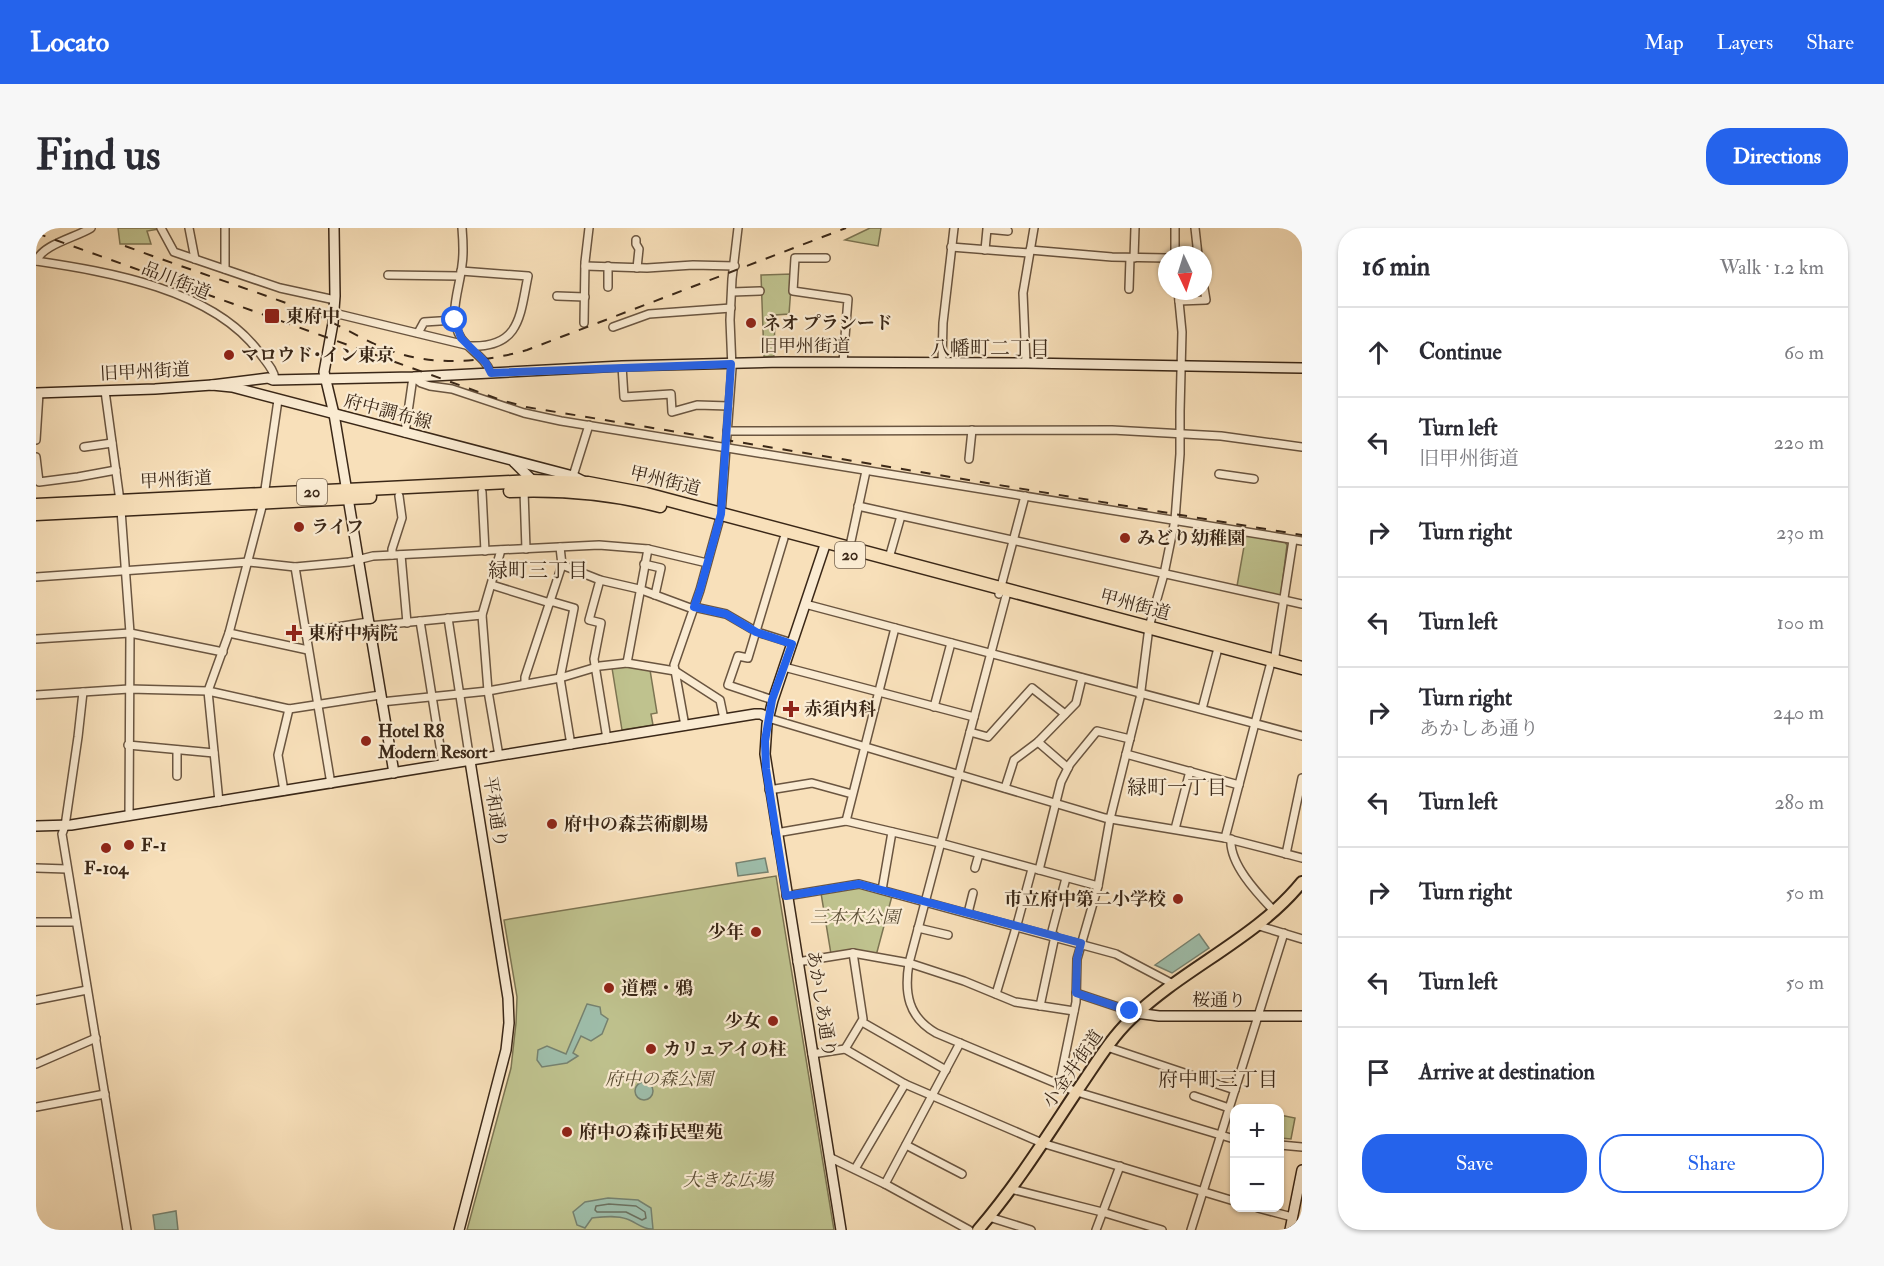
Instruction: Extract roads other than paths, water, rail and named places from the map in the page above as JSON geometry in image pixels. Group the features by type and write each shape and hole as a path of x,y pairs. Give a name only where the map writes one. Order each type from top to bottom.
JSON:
{"highway":[{"name":"甲州街道","path":"347,495 399,496 482,492 525,481 550,490 617,497 720,518 849,551 1273,665 1302,675"},
{"name":"甲州街道","path":"36,505 120,505 347,495 525,481 588,483 646,494 784,538 825,545"},
{"name":"甲州街道","path":"36,514 120,505"},
{"name":"甲州街道","path":"849,551 889,558 1002,593"},
{"name":"甲州街道","path":"1148,631 1217,652 1273,665 1302,668"}],"main road":[{"name":"小金井街道","path":"978,1230 1011,1189 1107,1047 1136,1013 1274,911 1302,882"}],"street":[{"path":"36,261 46,249 91,228"},
{"path":"161,228 174,252 280,288 335,300"},
{"path":"189,228 195,259"},
{"path":"225,228 225,269"},
{"path":"334,228 335,300 325,378 330,391 394,773"},
{"path":"462,228 455,320 461,338 486,363 491,373"},
{"path":"584,323 585,266 589,228"},
{"path":"685,726 674,665 720,518 729,406 731,308 738,228"},
{"path":"942,362 954,228"},
{"path":"1026,363 1023,293 1034,228"},
{"path":"1129,289 1135,228"},
{"path":"1175,228 1175,246"},
{"path":"1196,228 1197,246"},
{"path":"985,250 987,229 1008,231"},
{"path":"636,240 639,249 637,268"},
{"path":"951,247 1158,258"},
{"path":"825,258 795,258 793,291 848,299 843,362"},
{"name":"品川街道","path":"36,261 121,275 198,302 249,338 273,371 274,380"},
{"path":"585,266 637,268 693,265 735,266"},
{"path":"608,266 608,287"},
{"path":"334,313 470,346 491,344 516,329 528,276 388,275"},
{"path":"732,292 760,291"},
{"path":"557,296 585,297"},
{"path":"1059,1085 1074,1011 1077,959 1098,886 1110,819 1141,693 1148,631 1164,574 1174,520 1179,479 1182,332 1179,301 1206,300"},
{"path":"613,327 649,314 731,308"},
{"path":"418,333 424,322 455,320"},
{"name":"旧甲州街道","path":"38,393 212,385 268,378 274,380 413,377 622,366 942,362 1302,368"},
{"path":"622,366 624,397 671,394 672,412 697,405 729,406"},
{"path":"405,433 413,377 430,386 452,389 524,413 589,425 1302,541"},
{"path":"254,393 274,380"},
{"name":"旧甲州街道","path":"212,385 254,393"},
{"path":"105,391 120,505 130,633 129,816"},
{"path":"36,440 38,393"},
{"name":"府中調布線","path":"254,393 573,476 588,483"},
{"path":"219,802 208,691 229,633 249,562 264,499 278,400"},
{"path":"573,476 589,425"},
{"path":"969,459 972,429"},
{"path":"727,431 1068,429 1180,433 1250,439 1302,447"},
{"path":"84,447 112,442"},
{"path":"36,457 39,482 116,470"},
{"path":"514,462 525,481 526,549"},
{"path":"849,551 867,471"},
{"path":"1219,474 1254,479"},
{"path":"482,492 485,551"},
{"path":"392,555 402,518 399,496"},
{"path":"1025,496 1013,540 991,654 909,963 906,988 909,1001 914,1012 928,1028 960,1043 1077,1092 1230,1138"},
{"path":"858,506 1302,604"},
{"path":"889,558 901,516"},
{"path":"772,700 728,685 738,656 748,658 784,538"},
{"path":"1274,911 1240,870 1228,839 1239,785 1273,665 1293,540"},
{"path":"36,577 249,562 295,567 358,560 373,556 599,545 648,549 707,563"},
{"name":"あかしあ通り","path":"825,545 772,700 765,754 841,1230"},
{"path":"525,684 525,677 562,566 560,547"},
{"path":"627,663 648,549"},
{"path":"499,756 488,691 482,615 501,550"},
{"path":"401,555 407,623"},
{"path":"645,564 661,568 655,595"},
{"path":"562,566 693,608 726,614 756,632 792,644"},
{"path":"295,567 331,784"},
{"path":"600,580 589,620 601,623 594,659 607,739"},
{"path":"492,585 574,608 560,678 571,745"},
{"path":"806,604 1302,736"},
{"path":"306,632 369,624 407,623 482,615"},
{"path":"447,618 470,761 761,714 864,747 1110,819 1228,839 1302,858"},
{"path":"420,621 443,765"},
{"path":"846,821 896,628"},
{"path":"36,639 130,633 222,652"},
{"path":"229,633 308,650"},
{"path":"934,707 951,643"},
{"path":"1202,710 1217,652"},
{"path":"36,695 129,689 208,691 289,709 381,698 488,691 627,663 675,670 720,700 724,719"},
{"path":"784,667 974,717"},
{"path":"1005,788 1014,760 1038,742 1076,703 1082,678"},
{"path":"970,732 988,737 1032,688 1065,714"},
{"path":"82,692 81,719 62,834 127,1230"},
{"path":"284,791 278,755 289,709"},
{"path":"996,994 1061,782 1068,768 1097,731 1130,739"},
{"path":"1038,742 1068,768"},
{"path":"128,745 214,753"},
{"path":"177,750 177,776"},
{"path":"1126,754 1239,785"},
{"name":"平和通り","path":"36,826 65,826 470,761 508,998 509,1023 503,1064 459,1230"},
{"path":"1174,830 1190,771"},
{"path":"1286,854 1302,778"},
{"path":"769,790 812,783 852,794"},
{"path":"776,833 846,821 940,843 1098,886"},
{"path":"882,890 892,832"},
{"path":"975,868 979,854"},
{"path":"36,868 67,869"},
{"path":"1040,1006 1066,878"},
{"path":"786,896 859,884 1116,954 1173,984"},
{"path":"968,913 974,893"},
{"path":"36,922 76,922"},
{"path":"1256,925 1302,939"},
{"path":"918,928 948,935"},
{"path":"1191,1230 1260,1016 1284,933"},
{"path":"797,962 853,953 909,963 1015,1002 1074,1011"},
{"path":"845,1048 863,1019 853,953"},
{"path":"36,1000 87,990"},
{"path":"1076,993 1136,1013"},
{"name":"桜通り","path":"1136,1013 1159,1016 1302,1016"},
{"path":"862,1022 946,1070"},
{"path":"36,1064 96,1038"},
{"path":"885,1184 960,1043"},
{"path":"1107,1047 1235,1090"},
{"path":"812,1054 845,1048 906,1084 1042,1143 1230,1200"},
{"path":"855,1169 906,1084"},
{"path":"36,1107 105,1094"},
{"path":"1194,1096 1229,1107"},
{"path":"906,1145 962,1174"},
{"path":"1284,1145 1302,1147"},
{"path":"829,1157 885,1184 969,1230"},
{"path":"1096,1230 1120,1166"},
{"path":"1290,1230 1299,1198 1302,1170"},
{"path":"1011,1189 1162,1230"},
{"path":"1274,1212 1293,1217"},
{"path":"989,1217 1016,1228 1031,1230"}],"water":[{"path":"765,858 768,872 738,876 736,863"},
{"path":"1199,934 1209,948 1172,973 1155,965"},
{"path":"587,1004 600,1007 601,1014 608,1019 602,1034 591,1041 581,1036 573,1053 578,1056 567,1063 542,1067 537,1060 538,1050 547,1046 566,1054"},
{"path":"644,1082 650,1085 653,1091 650,1097 644,1100 638,1097 635,1091 638,1085"},
{"path":"608,1198 638,1200 651,1208 653,1229 627,1219 614,1217 592,1218 585,1228 577,1225 573,1212 585,1202"},
{"path":"176,1211 178,1230 155,1230 153,1215"}],"railway":[{"path":"125,246 305,310 374,344 401,354 455,361 492,358 527,350 846,228"},
{"path":"36,233 526,407 1302,535"}],"place":[{"name":"東府中","path":"272,316"},
{"name":"ネオ プラシード","path":"751,323"},
{"name":"マロウド･イン東京","path":"229,355"},
{"name":"ライフ","path":"299,527"},
{"name":"みどり幼稚園","path":"1125,538"},
{"name":"東府中病院","path":"294,633"},
{"name":"赤須内科","path":"791,709"},
{"name":"Hotel R8 Modern Resort","path":"366,741"},
{"name":"府中の森芸術劇場","path":"552,824"},
{"name":"F-1","path":"129,845"},
{"name":"F-104","path":"106,848"},
{"name":"市立府中第二小学校","path":"1178,899"},
{"name":"少年","path":"756,932"},
{"name":"道標・鴉","path":"609,988"},
{"name":"少女","path":"773,1021"},
{"name":"カリュアイの柱","path":"651,1049"},
{"name":"府中の森市民聖苑","path":"567,1132"}],"district":[{"name":"八幡町二丁目","path":"990,348"},
{"name":"緑町三丁目","path":"538,570"},
{"name":"緑町一丁目","path":"1177,787"},
{"name":"府中町三丁目","path":"1218,1079"}],"park label":[{"name":"三本木公園","path":"855,917"},
{"name":"府中の森公園","path":"659,1079"},
{"name":"大きな広場","path":"728,1180"}]}
